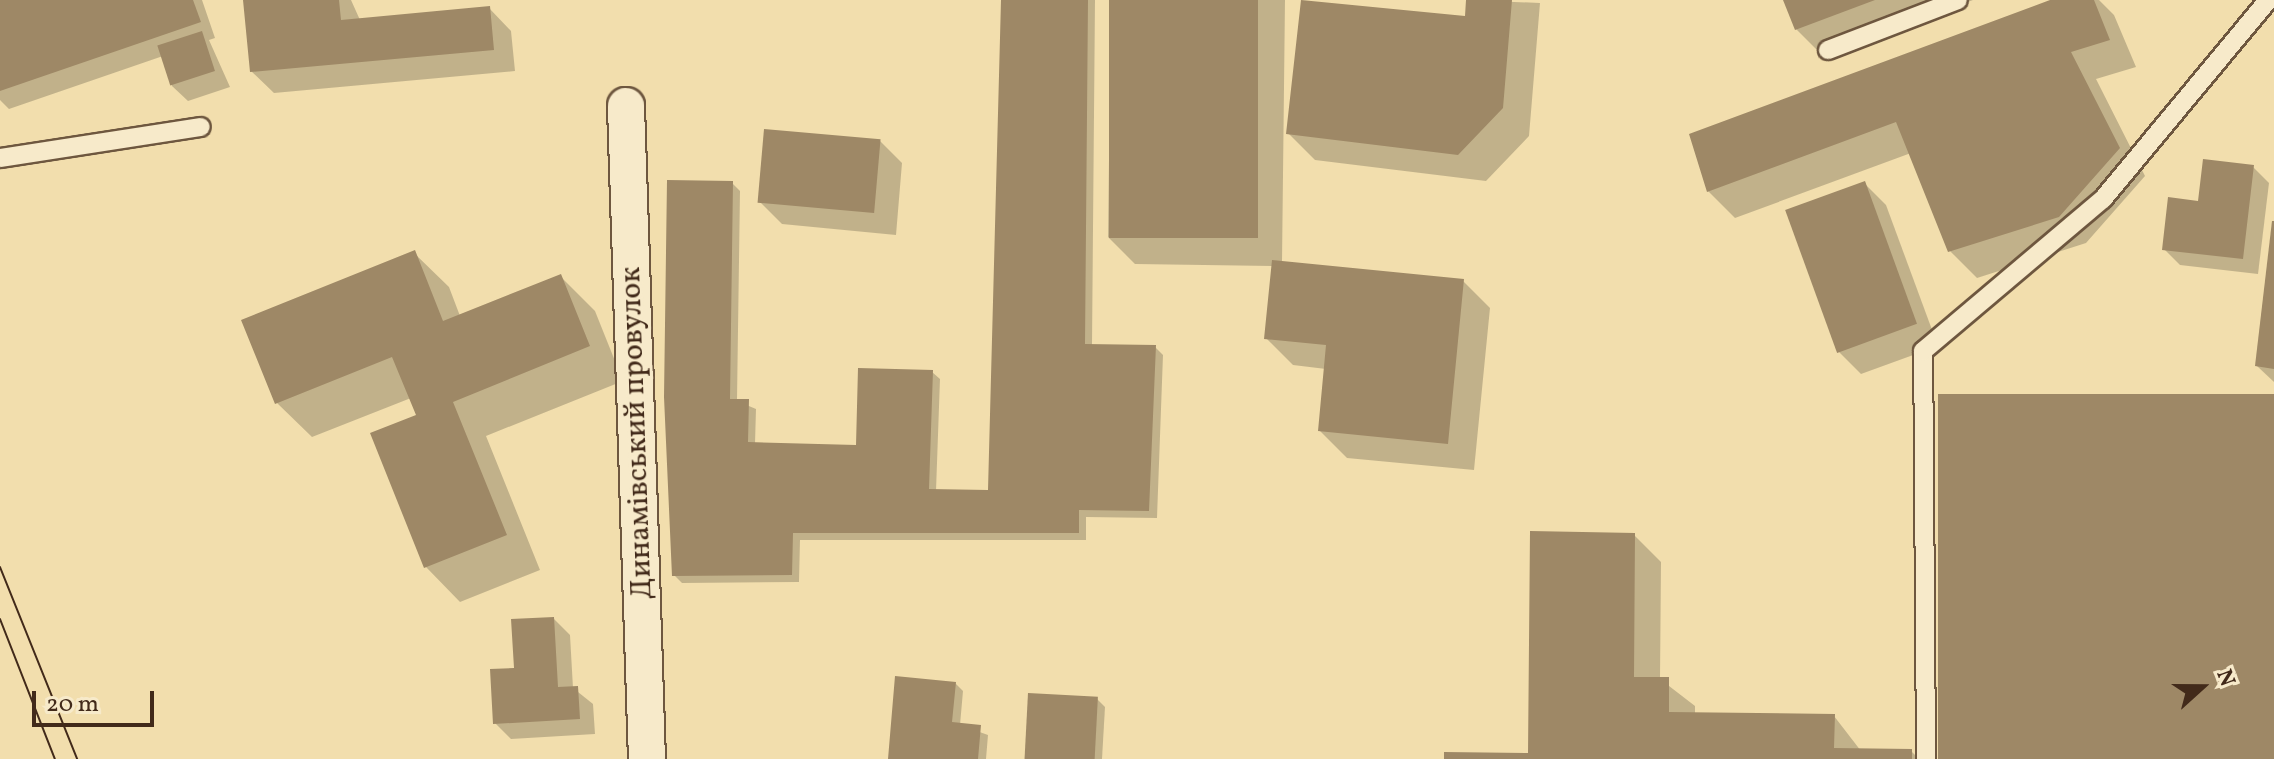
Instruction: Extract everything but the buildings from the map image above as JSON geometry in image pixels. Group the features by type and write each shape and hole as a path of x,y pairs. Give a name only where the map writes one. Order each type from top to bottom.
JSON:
{"street":[{"name":"Динамівський провулок","path":"626,106 647,759"}],"lane":[{"path":"1828,50 1958,0"},
{"path":"1926,759 1923,351 2103,199 2268,0"},
{"path":"0,158 201,127"}],"tram line":[{"path":"0,567 77,759"},
{"path":"0,619 55,759"}]}
